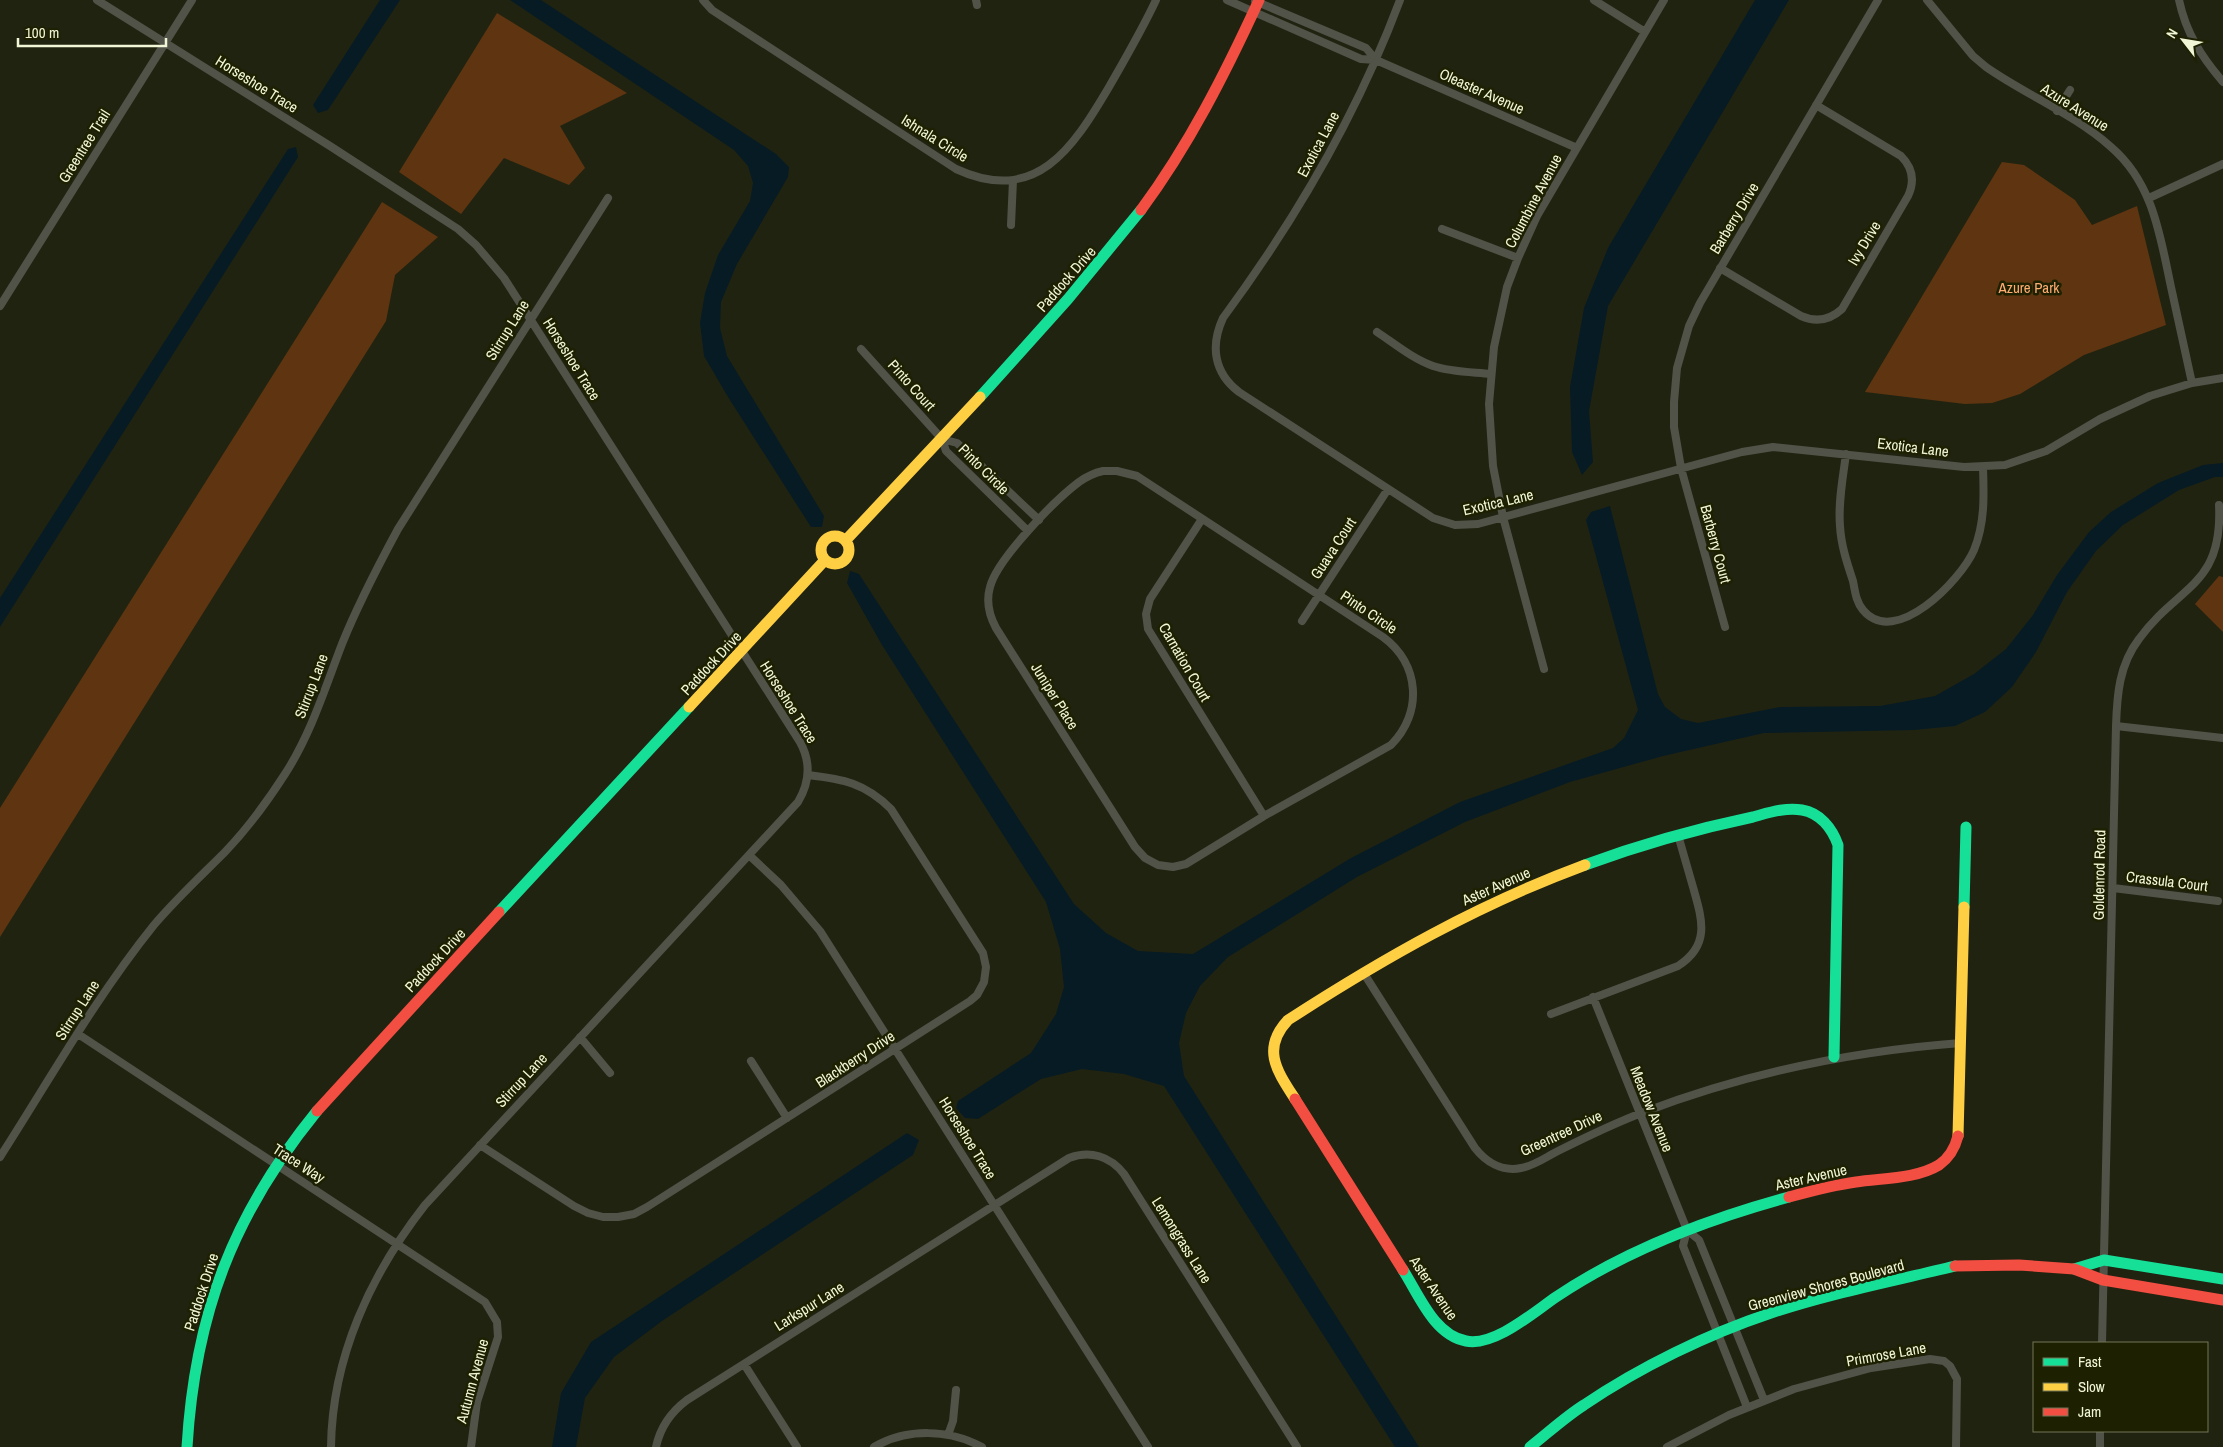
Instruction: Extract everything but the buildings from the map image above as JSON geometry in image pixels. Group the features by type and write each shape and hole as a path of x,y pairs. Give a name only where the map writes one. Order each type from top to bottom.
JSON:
{"street":[{"name":"Horseshoe Trace","path":"97,0 330,146 458,229 493,262 800,742 806,755 808,776"},
{"name":"Greentree Trail","path":"0,306 192,0"},
{"name":"Ishnala Circle","path":"703,0 712,10 956,169 984,179 1013,180 1040,171 1063,154 1072,143 1127,55 1156,0"},
{"name":"Oleaster Avenue","path":"1227,0 1256,4 1366,48 1376,60"},
{"name":"Exotica Lane","path":"1400,0 1376,60 1337,140 1283,232 1224,318 1218,330 1215,351 1220,371 1233,388 1433,518 1447,524 1470,525 1742,452 1773,447 1964,467 2005,465 2033,457 2124,406 2192,383 2223,378"},
{"path":"1594,0 1645,32"},
{"name":"Columbine Avenue","path":"1544,669 1504,517 1493,466 1490,435 1491,374 1500,317 1518,258 1537,216 1664,0"},
{"name":"Barberry Drive","path":"1682,468 1674,428 1674,402 1677,368 1689,326 1720,268 1878,0"},
{"name":"Azure Avenue","path":"1927,0 1973,56 1986,68 2095,134 2112,147 2130,168 2149,198 2158,226 2192,383"},
{"path":"2180,0 2188,32 2196,48 2223,82"},
{"name":"Oleaster Avenue","path":"1256,4 1361,59 1376,60 1577,148"},
{"name":"Paddock Drive","path":"846,540 942,439 1077,291 1125,232 1164,177 1208,105 1256,4"},
{"path":"2057,111 2070,90"},
{"name":"Ivy Drive","path":"1720,268 1808,319 1830,318 1842,309 1908,196 1913,182 1910,168 1901,156 1816,105"},
{"path":"2149,198 2223,164"},
{"path":"1011,225 1013,180"},
{"name":"Stirrup Lane","path":"0,1157 108,987 151,929 183,892 248,826 285,775 318,711 343,642 378,566 398,528 608,198"},
{"path":"1442,229 1518,258"},
{"path":"1377,332 1415,357 1434,366 1448,370 1491,374"},
{"name":"Pinto Court","path":"862,350 942,439"},
{"name":"Pinto Circle","path":"942,439 957,443 1038,520"},
{"name":"Pinto Circle","path":"942,439 946,451 1028,531 1078,482 1090,475 1110,470 1137,476 1383,637 1400,653 1408,666 1413,681 1414,697 1411,712 1401,733 1390,744 1264,816 1186,864 1172,867 1158,865"},
{"path":"1846,454 1840,506 1842,544 1859,604 1868,615 1886,621 1909,615 1924,607 1950,586 1961,572 1974,550 1981,526 1984,500 1983,467"},
{"name":"Barberry Court","path":"1682,468 1724,627"},
{"name":"Guava Court","path":"1302,621 1388,490"},
{"name":"Goldenrod Road","path":"2102,1342 2116,726 2119,683 2130,653 2149,626 2196,584 2205,572 2212,559 2218,538 2219,505"},
{"name":"Carnation Court","path":"1202,519 1150,599 1146,614 1148,629 1264,816"},
{"name":"Juniper Place","path":"1028,531 998,569 992,581 988,601 992,622 1135,847 1145,858 1158,865"},
{"path":"838,536 846,540 849,549 846,558 838,564 825,560 821,552 825,540 838,536"},
{"name":"Paddock Drive","path":"187,1447 196,1362 213,1294 239,1229 276,1164 332,1092 742,652 825,560"},
{"path":"2116,726 2223,738"},
{"name":"Stirrup Lane","path":"331,1447 333,1419 346,1352 367,1295 396,1243 425,1205 798,802 805,790 808,776"},
{"name":"Blackberry Drive","path":"480,1145 580,1210 603,1217 618,1217 645,1208 896,1050 977,995 985,974 983,953 891,809 874,794 855,784 836,778 808,776"},
{"name":"Aster Avenue","path":"1834,1057 1839,853 1836,838 1828,825 1809,812 1787,810 1678,835 1585,865 1518,891 1454,921 1363,972 1288,1020 1275,1038 1274,1060 1278,1074 1440,1327 1445,1332 1466,1342 1488,1340 1567,1290 1606,1268 1687,1230 1749,1208 1803,1193 1847,1183 1922,1172 1936,1166 1952,1150 1958,1136 1966,827"},
{"path":"1551,1014 1678,966 1690,957 1698,944 1702,922 1678,835"},
{"name":"Horseshoe Trace","path":"749,855 781,885 820,931 1148,1447"},
{"name":"Crassula Court","path":"2113,888 2218,901"},
{"name":"Greentree Drive","path":"1363,972 1475,1148 1491,1163 1513,1169 1528,1166 1601,1130 1640,1114 1735,1080 1834,1057 1913,1046 1961,1043"},
{"name":"Meadow Avenue","path":"1593,997 1687,1230 1699,1240 1764,1400"},
{"name":"Trace Way","path":"78,1034 479,1297 490,1308 497,1322"},
{"path":"580,1037 610,1073"},
{"path":"751,1061 787,1118"},
{"name":"Lemongrass Lane","path":"994,1205 1076,1156 1098,1155 1112,1161 1124,1174 1297,1447"},
{"name":"Larkspur Lane","path":"656,1447 662,1429 676,1409 994,1205"},
{"name":"Meadow Avenue","path":"1687,1230 1683,1246 1747,1407"},
{"name":"Greenview Shores Boulevard","path":"2074,1269 2104,1260 2223,1279"},
{"name":"Greenview Shores Boulevard","path":"1530,1447 1583,1405 1637,1373 1718,1333 1815,1300 1956,1266 2019,1265 2074,1269 2103,1280 2223,1300"},
{"name":"Autumn Avenue","path":"471,1447 477,1402 497,1344 497,1322"},
{"name":"Primrose Lane","path":"1668,1447 1747,1407 1794,1389 1871,1368 1937,1359 1950,1366 1957,1379 1956,1447"},
{"path":"744,1364 797,1447"},
{"path":"948,1435 953,1421 956,1390"},
{"path":"2100,1432 2100,1447"},
{"path":"874,1447 912,1434 948,1435 982,1447"}],"green space":[{"path":"497,13 627,93 560,126 585,168 569,185 504,158 461,214 399,172"},
{"name":"Azure Park","path":"2002,162 2024,165 2075,200 2092,225 2137,206 2166,325 2084,355 2020,394 1992,403 1965,404 1865,392"},
{"path":"382,202 438,237 395,275 386,321 0,937 0,808"},
{"path":"2219,576 2223,577 2223,632 2195,604"}],"water":[{"path":"380,0 400,0 328,110 318,113 313,105"},
{"path":"510,0 541,0 776,154 789,167 788,177 737,264 721,302 720,328 727,356 824,516 822,527 811,527 704,356 700,323 705,293 718,255 750,201 753,183 748,166 734,150"},
{"path":"1755,0 1789,0 1608,306 1589,411 1593,462 1582,475 1572,452 1570,387 1584,308 1608,248"},
{"path":"296,147 298,157 0,627 0,598 288,149"},
{"path":"2223,463 2223,477 2215,477 2179,490 2123,525 2096,551 2067,592 2036,652 2012,687 1985,712 1955,726 1914,730 1764,733 1663,756 1570,782 1465,822 1357,877 1228,957 1200,986 1186,1013 1179,1043 1184,1076 1419,1447 1395,1447 1164,1086 1124,1074 1082,1069 1041,1079 978,1119 965,1118 956,1108 958,1101 1031,1053 1056,1014 1064,987 1060,949 1046,902 882,645 847,583 850,571 859,574 1074,904 1106,933 1138,951 1193,954 1351,858 1460,802 1613,748 1624,738 1638,710 1586,520 1591,512 1610,506 1658,694 1665,707 1681,719 1698,723 1780,707 1880,706 1935,696 1974,674 2006,649 2033,615 2057,575 2089,532 2111,512 2158,483 2203,465"},
{"path":"907,1133 919,1140 913,1155 662,1321 614,1357 585,1398 576,1447 552,1447 561,1393 591,1342"}],"traffic: fast":[{"path":"980,397 1068,299 1141,210"},
{"path":"499,912 689,707"},
{"path":"1585,865 1668,838 1777,811 1789,809 1802,810 1820,818 1829,827 1838,845 1834,1057"},
{"path":"1964,907 1966,827"},
{"path":"187,1447 191,1399 199,1353 210,1309 224,1268 241,1228 262,1188 317,1111"},
{"path":"1403,1270 1428,1313 1445,1331 1466,1341 1489,1339 1513,1327 1583,1280 1639,1251 1728,1215 1789,1197"},
{"path":"2074,1269 2104,1260 2223,1279"},
{"path":"1530,1447 1570,1415 1606,1391 1651,1365 1699,1341 1747,1321 1816,1299 1955,1266"}],"traffic: slow":[{"path":"846,540 980,397"},
{"path":"835,536 845,540 849,550 845,560 835,564 825,560 821,550 825,540 835,536"},
{"path":"689,707 825,560"},
{"path":"1295,1099 1278,1069 1274,1050 1275,1041 1288,1020 1360,975 1432,934 1507,897 1585,865"},
{"path":"1958,1136 1964,907"}],"traffic: jam":[{"path":"1141,210 1190,135 1233,55 1259,0"},
{"path":"317,1111 499,912"},
{"path":"1295,1099 1403,1270"},
{"path":"1789,1197 1839,1185 1899,1177 1930,1170 1949,1156 1958,1136"},
{"path":"1955,1266 2019,1265 2074,1269 2103,1280 2223,1300"}]}
